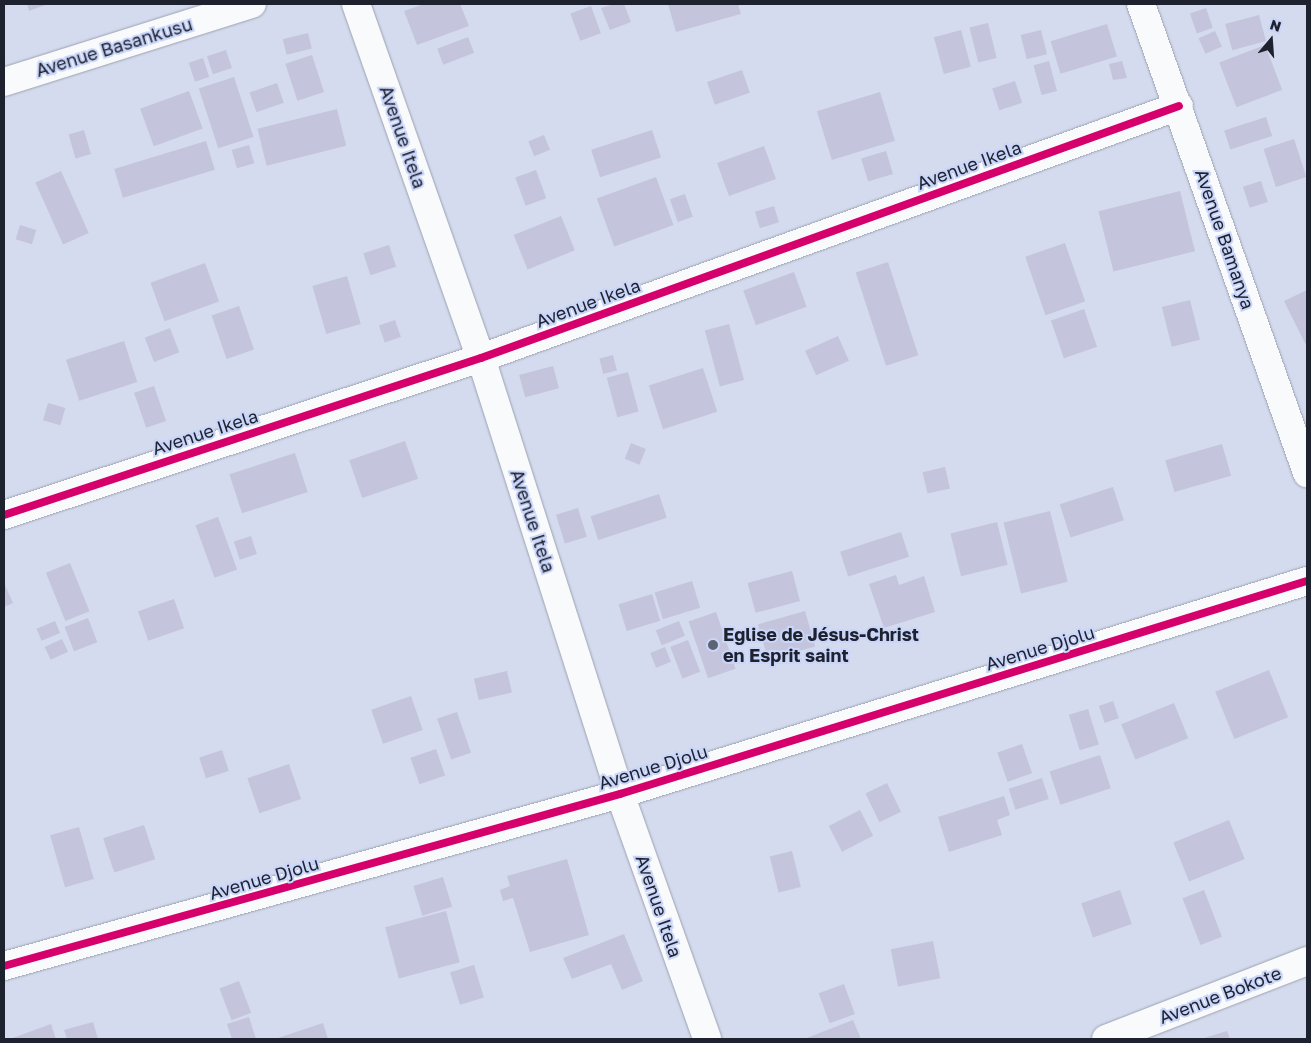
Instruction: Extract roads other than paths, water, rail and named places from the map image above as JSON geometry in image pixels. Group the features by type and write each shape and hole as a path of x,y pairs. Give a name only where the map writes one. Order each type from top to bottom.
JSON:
{"street":[{"name":"Avenue Basankusu","path":"4,82 252,4"},
{"name":"Avenue Itela","path":"356,4 481,358 620,794 707,1039"},
{"name":"Avenue Bamanya","path":"1141,4 1307,474"},
{"name":"Avenue Ikela","path":"4,515 481,358 1178,106"},
{"name":"Avenue Djolu","path":"4,966 620,794 1307,582"},
{"name":"Avenue Bokote","path":"1106,1039 1307,961"}],"place":[{"name":"Eglise de Jésus-Christ en Esprit saint","path":"713,645"}]}
